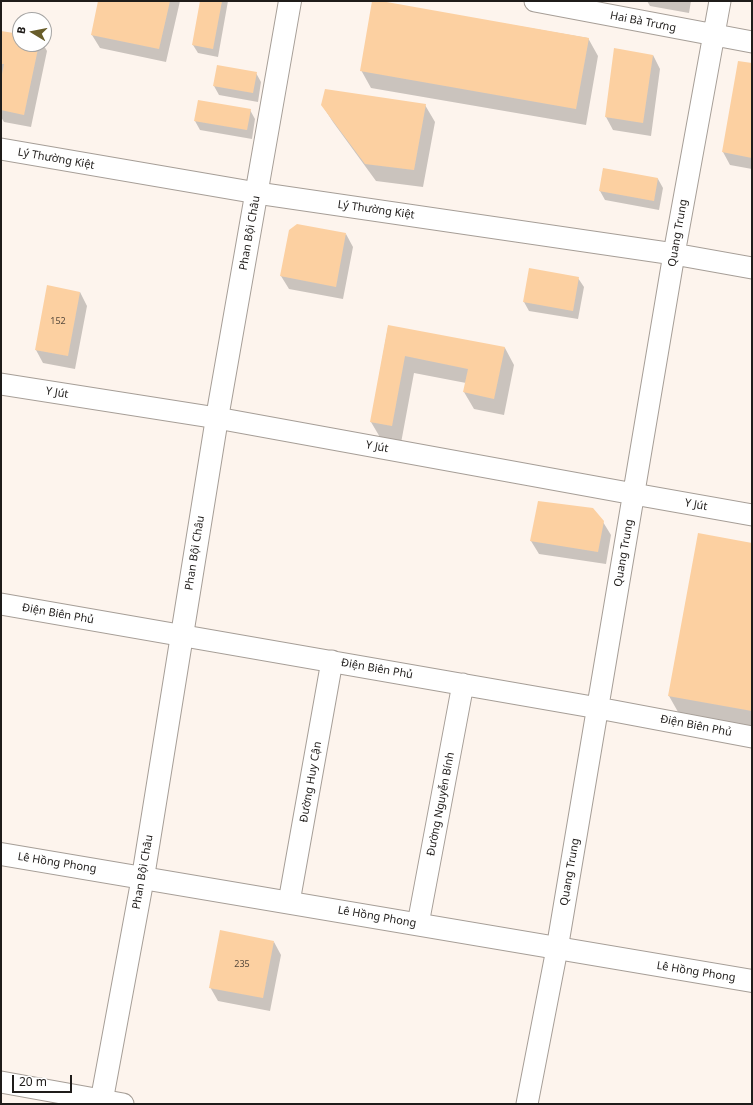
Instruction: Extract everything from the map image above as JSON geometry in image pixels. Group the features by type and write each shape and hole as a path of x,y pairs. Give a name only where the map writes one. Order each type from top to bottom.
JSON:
{"main road":[{"name":"Phan Bội Châu","path":"101,1102 143,877 217,418 290,1"},
{"name":"Lê Hồng Phong","path":"1,854 752,981"}],"street":[{"name":"Hai Bà Trưng","path":"535,1 752,42"},
{"name":"Quang Trung","path":"527,1104 557,949 674,254 720,1"},
{"name":"Lý Thường Kiệt","path":"1,149 257,193 674,254 752,268"},
{"name":"Y Jút","path":"1,384 217,418 752,515"},
{"name":"Điện Biên Phủ","path":"1,604 464,684 752,737"},
{"name":"Đường Huy Cận","path":"289,902 332,661"},
{"name":"Đường Nguyễn Bính","path":"418,924 464,684"},
{"path":"1,1082 101,1102 123,1104"}],"building":[{"path":"98,1 170,1 159,49 91,35"},
{"path":"200,1 222,1 213,49 192,45"},
{"path":"372,1 381,1 589,38 576,109 360,71"},
{"path":"1,31 12,33 12,52 37,52 24,115 1,110 1,79 4,64 1,64"},
{"path":"614,48 653,55 643,123 605,117"},
{"path":"738,61 752,63 752,158 722,152"},
{"path":"217,65 257,72 253,93 213,86"},
{"path":"325,89 426,104 414,170 365,164 321,105"},
{"path":"198,100 251,109 247,130 194,121"},
{"path":"603,168 658,178 654,201 599,191"},
{"path":"297,224 346,233 336,287 280,276 289,230"},
{"path":"529,268 579,277 573,311 523,302"},
{"path":"47,285 80,292 68,356 35,350"},
{"path":"388,325 505,347 494,399 463,392 468,369 405,356 392,426 370,422"},
{"path":"538,501 593,508 604,521 598,552 530,541"},
{"path":"698,533 752,543 752,711 668,696"},
{"path":"220,930 274,941 263,998 209,988"}]}
